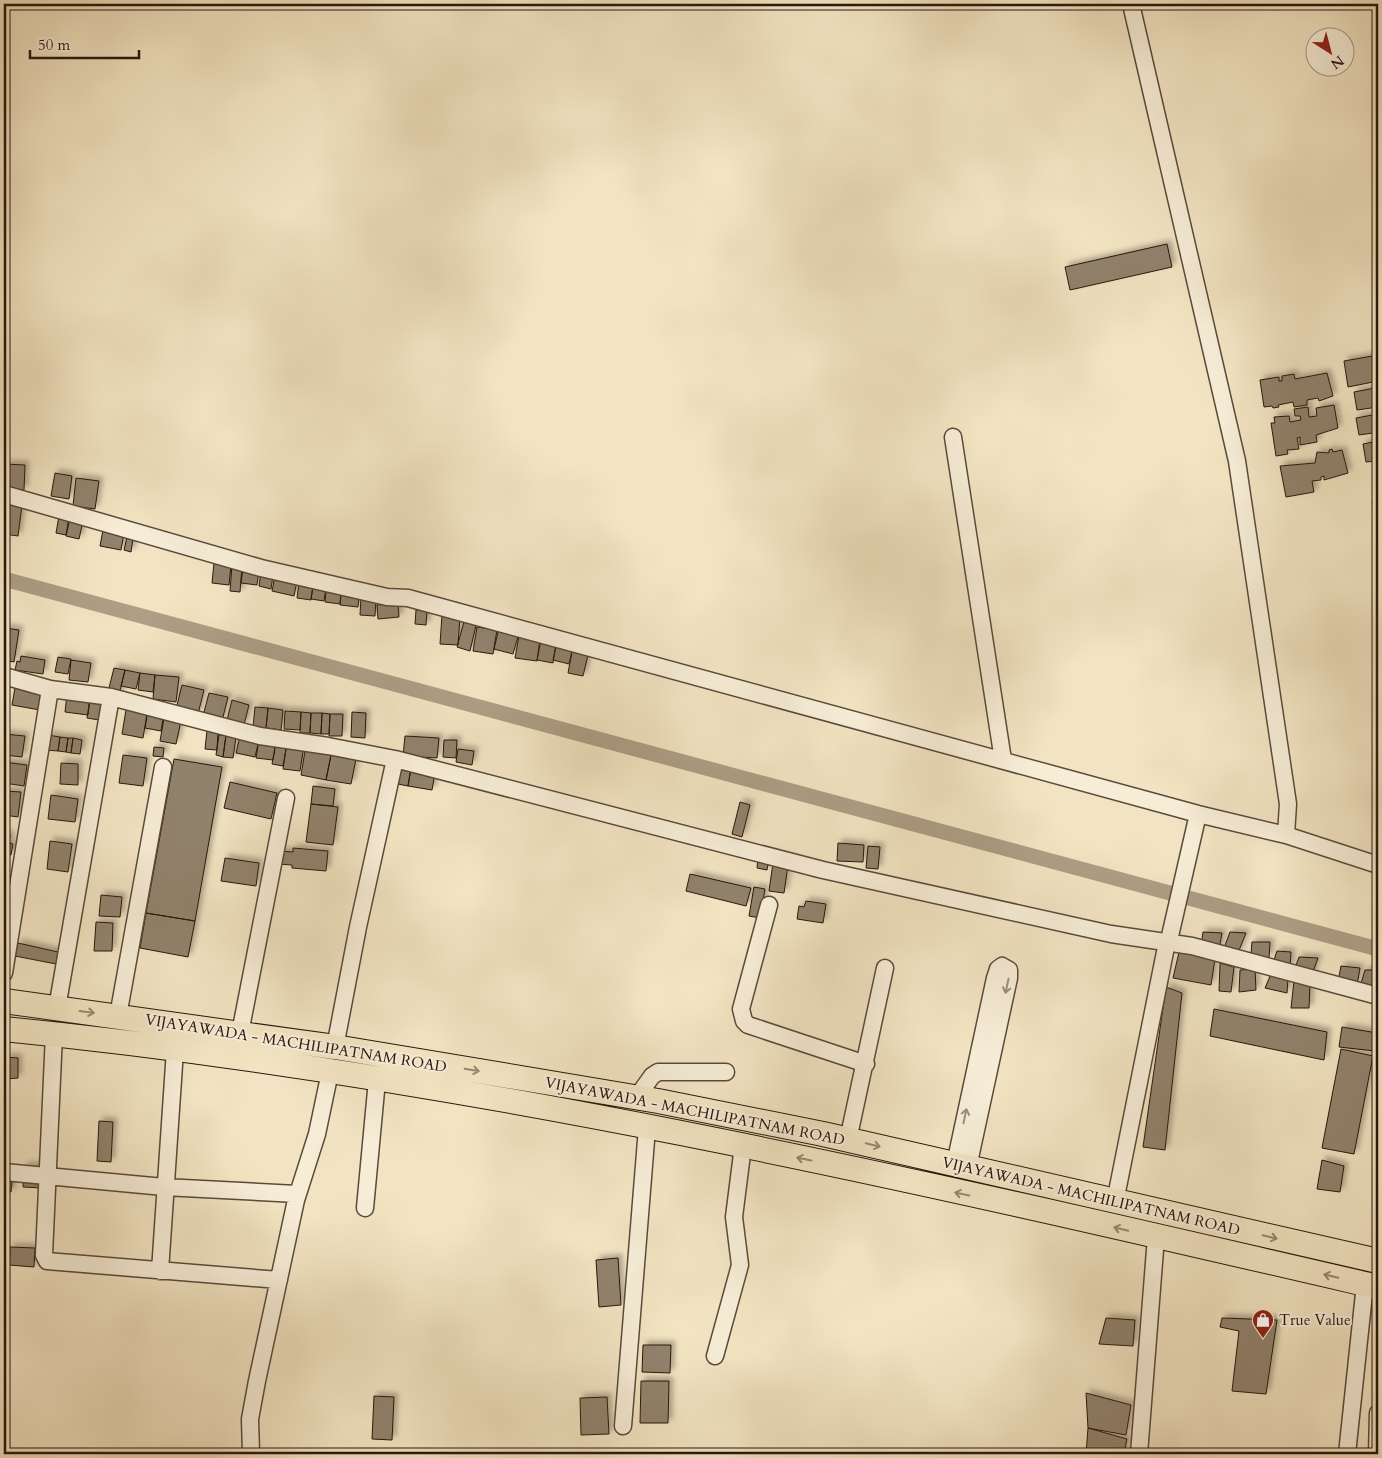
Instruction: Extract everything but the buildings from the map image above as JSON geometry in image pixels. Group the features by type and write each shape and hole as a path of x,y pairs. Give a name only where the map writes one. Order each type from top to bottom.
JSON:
{"highway":[{"name":"VIJAYAWADA - MACHILIPATNAM ROAD","path":"4,1001 335,1047 637,1097 962,1165 1378,1261"},
{"name":"VIJAYAWADA - MACHILIPATNAM ROAD","path":"4,1029 54,1034 330,1072 647,1128 743,1146 1372,1285"}],"street":[{"path":"1131,4 1237,460 1288,804 1286,835"},
{"path":"953,437 1004,760"},
{"path":"4,494 261,568 387,597 408,598 1198,814 1286,835 1378,865"},
{"path":"4,676 50,689 111,697 260,736 328,746 394,759 823,870 1054,922 1169,939 1378,996"},
{"path":"4,973 50,689"},
{"path":"57,1008 111,697"},
{"path":"335,1047 394,759"},
{"path":"118,1016 163,767"},
{"path":"240,1033 286,798"},
{"path":"1116,1202 1169,939 1198,814"},
{"path":"769,905 741,1009 744,1021 748,1025 866,1064"},
{"path":"1002,966 1009,970 1009,978 962,1165 996,978 998,969 1002,966"},
{"path":"848,1140 866,1064 885,968"},
{"path":"54,1034 44,1255 47,1261 279,1280"},
{"path":"160,1271 164,1187 175,1050"},
{"path":"251,1454 250,1419 298,1194 317,1134 330,1072"},
{"path":"637,1097 652,1076 658,1072 726,1072"},
{"path":"365,1208 377,1080"},
{"path":"623,1426 647,1128"},
{"path":"716,1356 740,1266 734,1217 743,1146"},
{"path":"4,1172 164,1187 298,1194"},
{"path":"1139,1454 1156,1237"},
{"path":"1347,1454 1372,1285"},
{"path":"1377,1454 1378,1413"}],"waterway":[{"path":"4,579 1378,949"}],"place":[{"name":"True Value","path":"1263,1339"}]}
